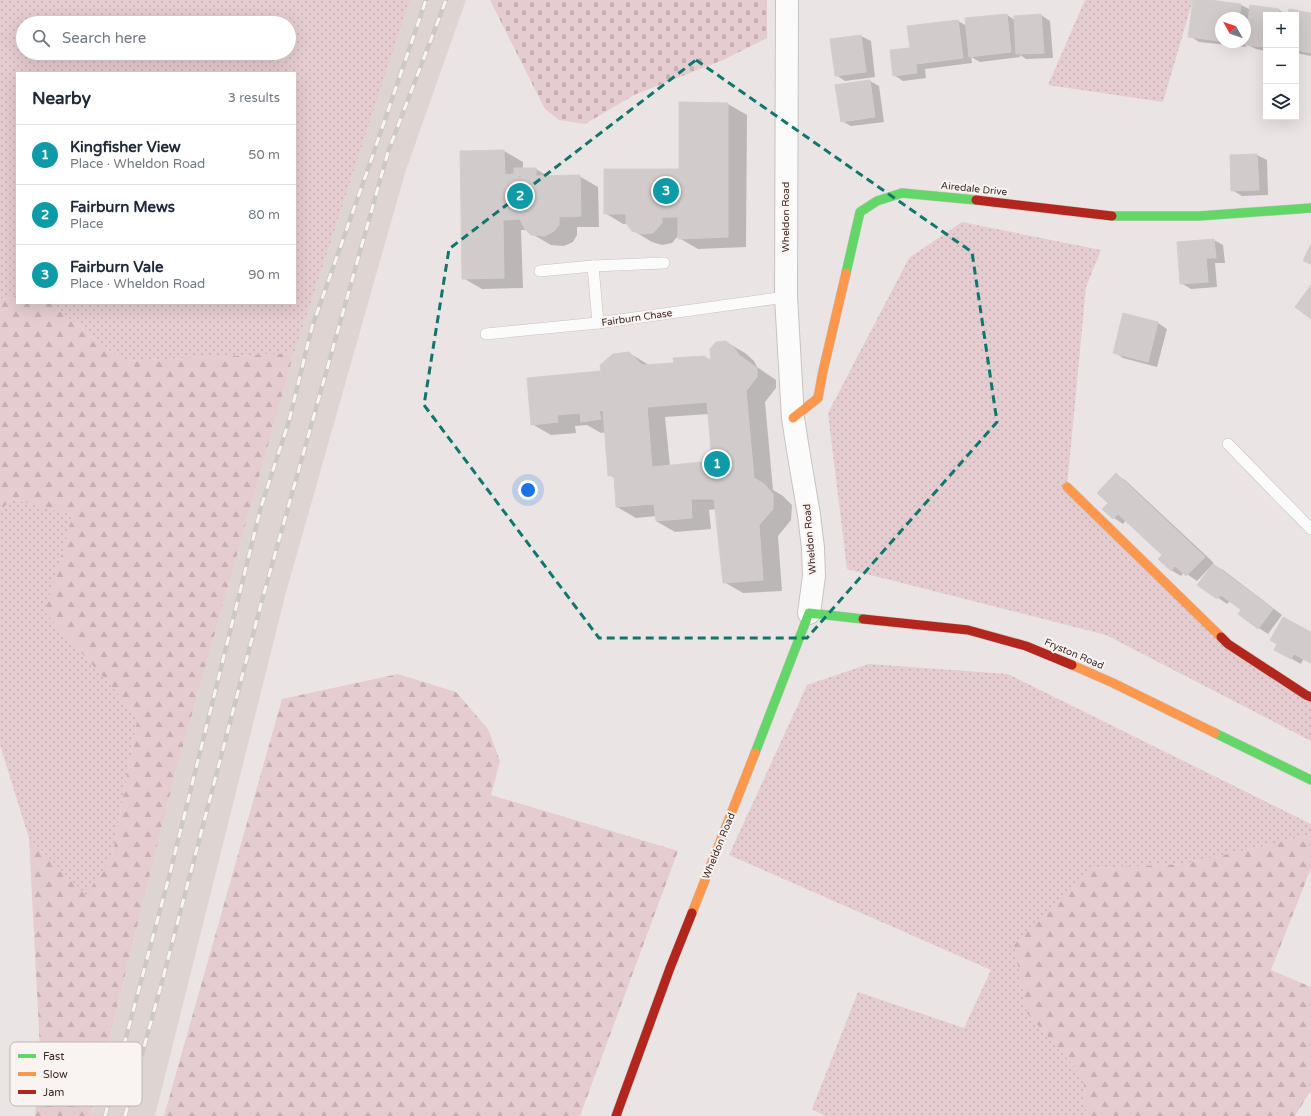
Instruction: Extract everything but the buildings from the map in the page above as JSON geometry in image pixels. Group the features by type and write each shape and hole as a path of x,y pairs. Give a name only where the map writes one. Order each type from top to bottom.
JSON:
{"street":[{"name":"Wheldon Road","path":"616,1116 670,968 753,760 809,613 814,576 812,548 809,515 794,418 786,297 787,0"},
{"name":"Airedale Drive","path":"794,418 818,398 860,212 877,201 902,193 1000,202 1114,216 1199,216 1311,208"},
{"path":"1067,487 1228,644 1311,697"},
{"name":"Fryston Road","path":"809,613 968,630 1026,646 1113,683 1311,780"}],"lane":[{"path":"540,271 593,266 664,263"},
{"path":"593,266 598,323"},
{"name":"Fairburn Chase","path":"486,334 598,323 786,297"},
{"path":"1228,444 1311,529"}],"highlighted area":[{"path":"696,60 972,252 997,422 807,638 599,638 424,405 449,249"}],"shaded area":[{"path":"410,0 466,0 405,173 285,596 155,1116 90,1116 92,1106 142,1106 142,1042 108,1042 174,778 294,353"}],"green space":[{"path":"0,0 410,0 294,353 123,361 51,304 296,304 296,72 16,72 16,296 0,299"},
{"path":"490,0 767,0 767,38 723,60 634,95 585,124 559,120 545,109"},
{"path":"1085,0 1193,0 1163,102 1048,85"},
{"path":"962,222 1101,250 1086,287 1067,487 1228,644 1311,697 1311,741 1106,635 847,569 828,413 909,258"},
{"path":"16,296 16,304 51,304 123,361 294,353 174,778 108,1042 40,1042 29,838 86,895 112,857 138,716 45,612 73,515 13,499 0,510 0,299"},
{"path":"13,499 74,515 45,612 138,716 112,857 86,896 29,838 0,745 0,510"},
{"path":"869,664 1008,674 1311,824 1311,835 1184,864 1092,868 1027,1013 1083,1076 1087,1116 825,1116 812,1109 858,992 964,1028 991,970 729,855 807,685"},
{"path":"398,674 456,692 488,729 500,761 491,795 678,851 580,1116 164,1116 282,699"},
{"path":"1311,835 1311,868 1271,970 1311,987 1311,1090 1295,1116 1087,1116 1083,1076 1027,1013 1014,945 1092,868 1184,864"},
{"path":"36,1106 92,1106 90,1116 35,1116"}],"railway":[{"path":"125,1042 170,873 261,507 289,421 312,327 426,0"},
{"path":"142,1054 261,604 388,152 446,0"},
{"path":"105,1116 108,1106"},
{"path":"125,1116 128,1106"}],"traffic: fast":[{"path":"846,273 860,212 877,201 902,193 976,200"},
{"path":"1112,216 1199,216 1311,208"},
{"path":"755,753 809,613 863,619"},
{"path":"1215,733 1311,780"}],"traffic: slow":[{"path":"793,418 818,398 846,273"},
{"path":"1067,487 1221,637"},
{"path":"1072,665 1113,683 1215,733"},
{"path":"692,913 755,753"}],"traffic: jam":[{"path":"976,200 1112,216"},
{"path":"863,619 968,630 1026,646 1072,665"},
{"path":"1221,637 1228,644 1311,697"},
{"path":"616,1116 670,968 692,913"}],"place":[{"name":"Fairburn Vale","path":"666,191"},
{"name":"Fairburn Mews","path":"520,196"},
{"name":"Kingfisher View","path":"717,464"}]}
